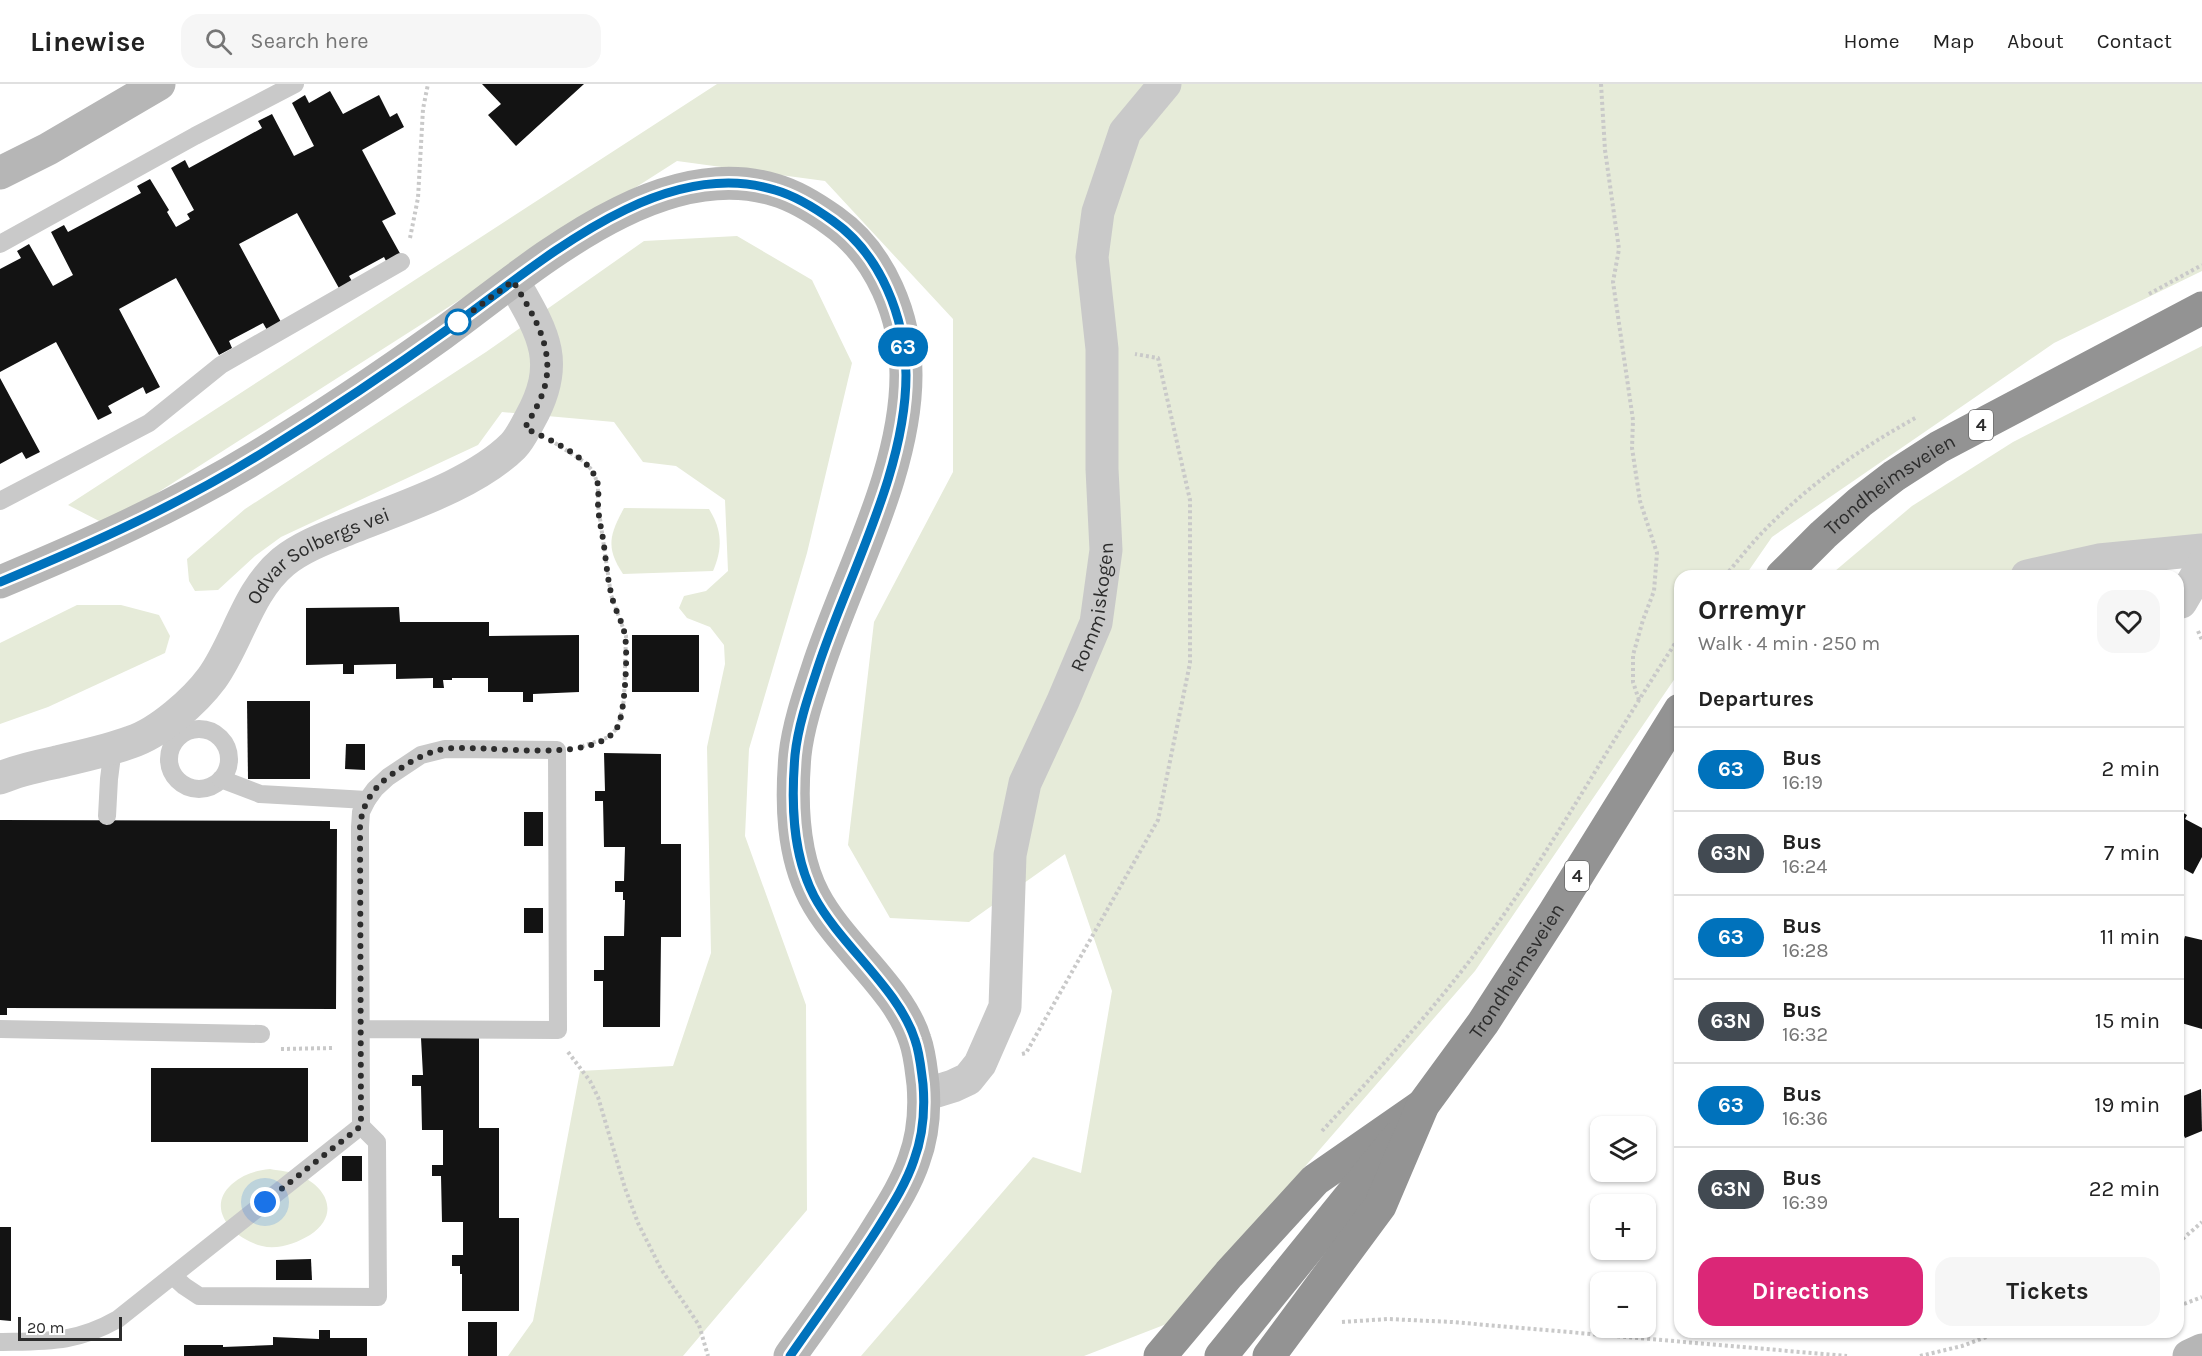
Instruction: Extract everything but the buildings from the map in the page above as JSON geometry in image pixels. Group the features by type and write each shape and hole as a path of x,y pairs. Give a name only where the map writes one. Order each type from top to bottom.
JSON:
{"highway":[{"name":"Trondheimsveien","path":"1788,570 1838,522 1894,476 1939,447 2202,308"},
{"name":"Trondheimsveien","path":"1269,1356 1380,1206 1423,1106 1483,1023 1674,720"},
{"name":"Trondheimsveien","path":"1160,1356 1229,1274 1315,1179 1423,1106"},
{"path":"1221,1356 1423,1106"}],"street":[{"path":"0,173 159,84"},
{"name":"Rommiskogen","path":"924,1095 968,1079 980,1064 1005,1007 1010,855 1025,783 1096,623 1106,550 1102,469 1102,349 1092,257 1098,212 1125,132 1165,84"},
{"path":"0,582 116,533 182,500 256,457 395,368 557,249 608,219 649,199 692,187 733,183 775,190 813,207 844,229 871,258 890,292 902,333 906,374 903,415 893,461 876,514 827,639 808,698 796,749 792,798 802,864 814,896 837,930 900,1010 914,1036 921,1065 924,1095 922,1129 914,1161 896,1199 861,1256 790,1356"},
{"name":"Odvar Solbergs vei","path":"0,778 113,748 172,729 214,676 256,596 267,579 283,562 328,537 446,489 499,459 515,444 539,402 547,380 547,355 540,327 513,281"},
{"path":"2054,570 2099,560 2202,550"},
{"path":"2184,597 2202,566"},
{"path":"2189,1356 2202,1350"}],"lane":[{"path":"0,244 195,136 296,84"},
{"path":"0,501 149,423 221,365 401,262"},
{"path":"172,729 207,729 224,741 229,760 227,771 221,779 213,786 203,789 184,786 176,780 168,762 172,729"},
{"path":"107,816 113,748"},
{"path":"173,1276 199,1296 378,1297 377,1142 361,1126 360,827 361,812 375,789 388,777 421,755 446,749 557,750 558,1030 361,1029"},
{"path":"221,779 260,794 367,800"},
{"path":"0,1029 261,1034"},
{"path":"0,1342 81,1337 118,1319 361,1126"}],"path":[{"path":"401,262 410,239 417,210 422,161 423,109 428,84"},
{"path":"1601,84 1605,150 1619,249 1613,282 1633,420 1632,448 1640,501 1657,553 1654,591 1633,655 1633,682 1639,701"},
{"path":"980,1064 1026,1053 1158,820 1190,663 1190,500 1158,358 1102,349"},
{"path":"525,428 563,447 585,463 594,473 598,486 598,505 611,595 626,636 624,700 618,727 609,737 573,749 557,750"},
{"path":"1315,1139 1425,1017 1515,898 1674,646"},
{"path":"558,1030 563,1045 590,1081 598,1097 625,1188 638,1223 662,1269 699,1325 708,1356"},
{"path":"240,1033 255,1045 267,1048 361,1047"},
{"path":"2184,1238 2202,1222"},
{"path":"2184,1304 2202,1297"},
{"path":"1342,1322 1388,1319 1452,1322 1847,1356"},
{"path":"1920,1356 1984,1338"}],"green space":[{"path":"717,84 2202,84 2202,271 2054,343 1772,537 1749,570 1674,570 1674,680 1475,971 1169,1323 1084,1356 861,1356 1033,1157 1081,1173 1112,991 1065,854 969,922 890,918 848,845 874,622 953,472 953,319 825,181 677,161 107,525 68,505"},
{"path":"737,236 812,280 852,363 807,553 749,749 745,836 806,1005 807,1210 683,1356 508,1356 533,1321 580,1071 673,1066 711,953 707,747 725,664 724,645 710,627 687,618 679,608 684,596 706,591 728,571 725,500 676,466 643,462 614,422 502,412 478,445 281,537 255,556 218,590 195,591 189,581 187,559 245,509 486,352 644,241"},
{"path":"2202,346 2202,550 2067,570 1836,570 1912,506 2013,442"},
{"path":"624,508 709,509 717,524 720,539 713,571 623,574 614,556 612,541 615,525"},
{"path":"77,605 121,605 159,615 170,636 165,653 48,707 0,724 0,643"},
{"path":"270,1169 293,1173 311,1181 324,1195 327,1203 325,1220 319,1228 299,1241 274,1247 252,1242 233,1230 222,1213 221,1203 224,1194 236,1181 249,1174"}],"bus line":[{"name":"63","path":"0,582 116,533 182,500 256,457 395,368 557,249 608,219 649,199 692,187 733,183 775,190 813,207 844,229 871,258 890,292 902,333 906,374 903,415 893,461 876,514 827,639 808,698 796,749 792,798 802,864 814,896 837,930 900,1010 914,1036 921,1065 924,1095 922,1129 914,1161 896,1199 861,1256 790,1356"}],"route":[{"path":"265,1202 361,1126 360,827 361,812 375,789 388,777 421,755 446,749 557,750 593,744 609,737 618,727 622,714 626,636 611,595 598,505 598,486 594,473 585,463 563,447 525,428 539,402 547,380 547,355 540,327 513,281 458,322"}]}
